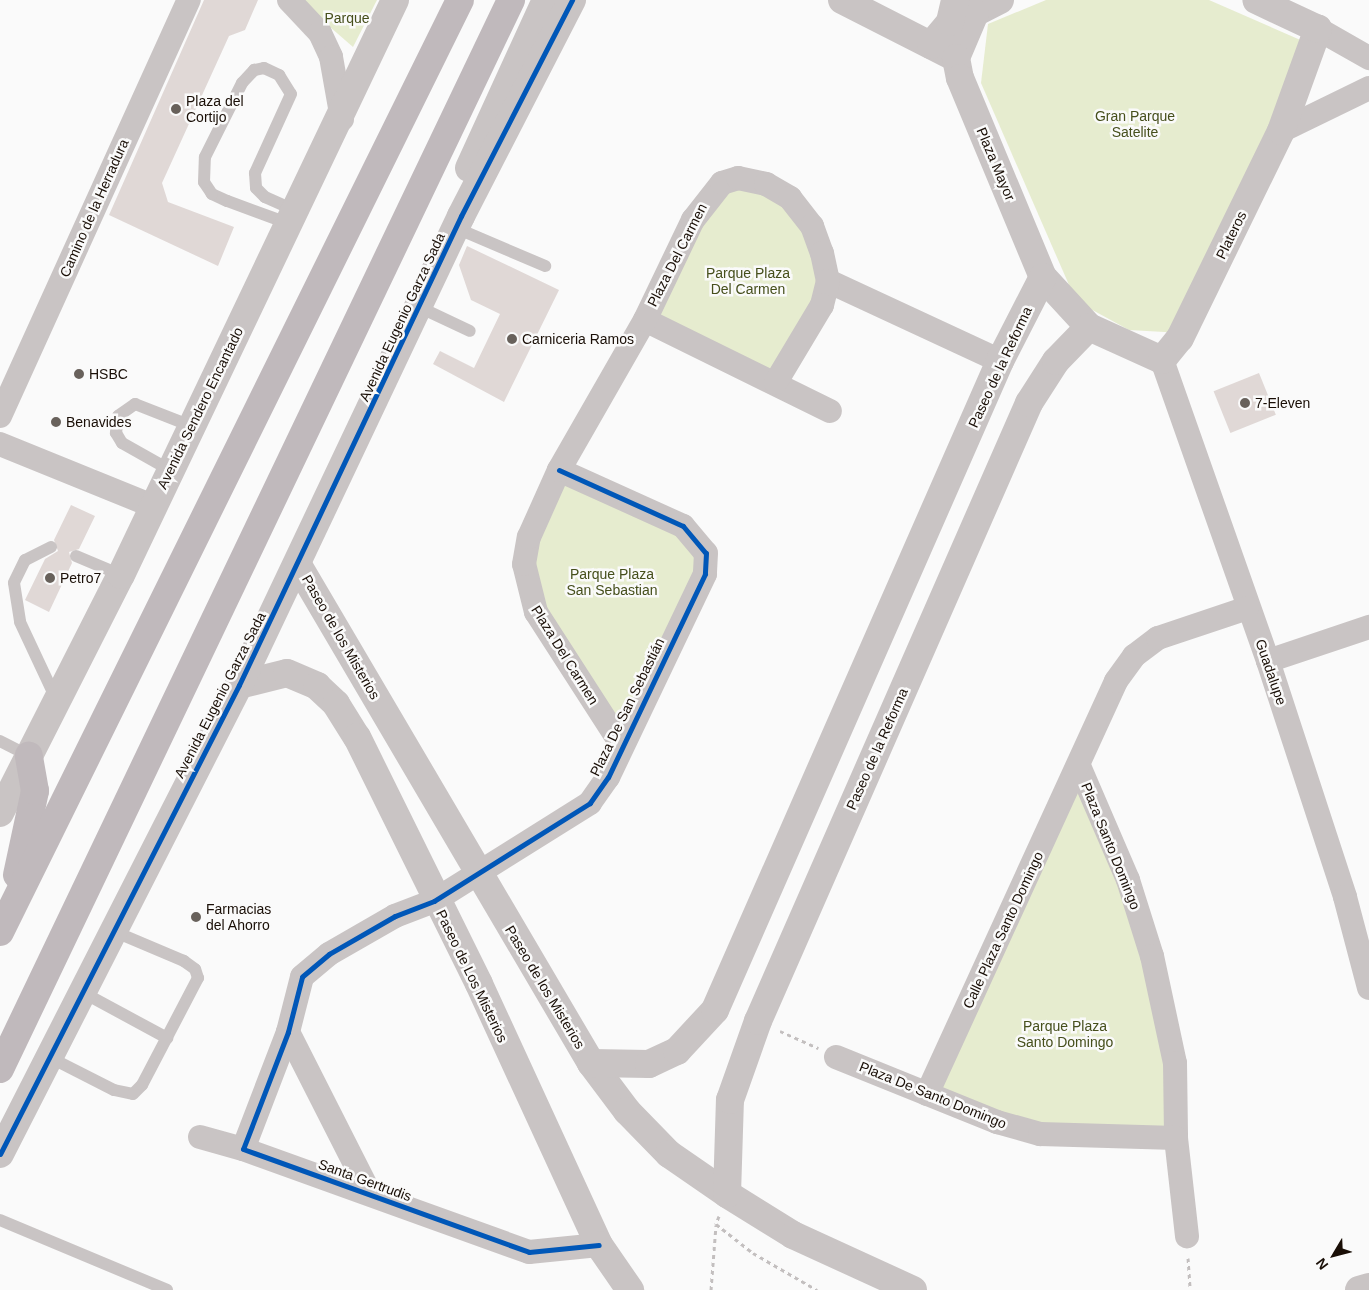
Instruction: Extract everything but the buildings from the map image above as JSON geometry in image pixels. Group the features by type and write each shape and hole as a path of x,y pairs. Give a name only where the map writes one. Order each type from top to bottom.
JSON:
{"highway":[{"path":"0,931 354,219 460,0"},
{"path":"0,1069 511,0"},
{"path":"0,931 35,791 29,756"}],"street":[{"name":"Camino de la Herradura","path":"0,416 189,0"},
{"path":"289,0 320,33 331,57 342,119"},
{"name":"Avenida Sendero Encantado","path":"0,813 58,703 121,576 152,506 342,119 395,0"},
{"path":"342,119 413,0"},
{"path":"459,222 479,140 546,0"},
{"name":"Avenida Eugenio Garza Sada","path":"0,1154 239,685 298,565 459,222 572,0"},
{"path":"842,0 956,58 966,27 987,2"},
{"path":"931,45 950,22 955,0"},
{"path":"1256,0 1318,29 1369,58"},
{"name":"Plateros","path":"1162,360 1180,338 1281,131 1318,29"},
{"name":"Plaza Mayor","path":"956,58 960,78 1043,277 1089,327"},
{"path":"1281,131 1369,88"},
{"name":"Plaza Del Carmen","path":"621,744 536,612 528,588 524,564 529,537 558,470 645,320 706,199 722,183 738,178 766,184 790,198 812,226 828,281"},
{"name":"Paseo de la Reforma","path":"591,1063 649,1064 677,1051 715,1010 1000,361 1043,277"},
{"path":"776,382 822,305 828,281 1000,361"},
{"name":"Plaza Del Carmen","path":"645,320 776,382 830,411"},
{"path":"1089,327 1162,360"},
{"name":"Paseo de la Reforma","path":"726,1194 730,1100 758,1021 1029,403 1056,361 1089,327"},
{"name":"Guadalupe","path":"1162,360 1247,608 1268,661 1345,898 1369,988"},
{"path":"0,444 152,506"},
{"name":"Plaza De San Sebastián","path":"288,1032 302,977 359,936 434,901 590,803 705,574 706,553 684,526 558,470"},
{"name":"Paseo de los Misterios","path":"298,565 591,1063 626,1112 669,1154 726,1194 802,1239 913,1290"},
{"name":"Plaza Santo Domingo","path":"1187,1236 1176,1138 1175,1063 1152,956 1128,880 1079,766 1116,681 1134,656 1158,638 1247,608"},
{"path":"1268,661 1369,627"},
{"name":"Paseo de Los Misterios","path":"239,685 287,673 317,686 336,704 357,737 434,901 479,984 599,1245 630,1290"},
{"name":"Calle Plaza Santo Domingo","path":"928,1094 1079,766"},
{"path":"243,1149 288,1032"},
{"path":"288,1032 369,1192"},
{"name":"Plaza De Santo Domingo","path":"836,1056 928,1094 1040,1134 1176,1138"},
{"name":"Santa Gertrudis","path":"200,1137 243,1149 369,1192 529,1252 599,1245"},
{"path":"1358,1290 1369,1288"}],"lane":[{"path":"264,68 279,75 291,94 255,173 256,188 294,218 226,201 212,194 204,182 205,157 242,83 254,70 264,68"},
{"path":"459,222 545,266"},
{"path":"419,307 470,331"},
{"path":"170,470 122,443 116,434 118,416 135,404 191,426"},
{"path":"50,547 25,560 14,582 20,622 58,703"},
{"path":"76,556 121,576"},
{"path":"0,741 29,756"},
{"path":"49,1058 114,1090 133,1094 167,1038 198,978 195,969 113,931"},
{"path":"82,992 167,1038"},
{"path":"0,1220 167,1290"}],"path":[{"path":"758,1021 836,1056"},
{"path":"711,1290 716,1224 726,1194"},
{"path":"716,1224 817,1290"},
{"path":"1187,1236 1190,1290"}],"green space":[{"name":"Parque","path":"299,0 377,0 353,47"},
{"name":"Gran Parque Satelite","path":"1046,0 1209,0 1305,42 1182,333 1129,330 1076,301 981,83 988,24"},
{"name":"Parque Plaza Del Carmen","path":"722,183 790,198 828,281 776,382 645,320"},
{"name":"Parque Plaza San Sebastian","path":"559,470 683,526 706,553 621,744 536,612 529,537"},
{"name":"Parque Plaza Santo Domingo","path":"1079,766 1152,956 1176,1138 1081,1136 928,1094"}],"cycle path":[{"path":"0,1154 239,685 461,216 572,0"},
{"path":"559,470 683,526 706,553 705,574 608,777 590,803 434,901 395,916 329,954 302,977 288,1032 243,1149 529,1252 599,1245"}],"place":[{"name":"Plaza del Cortijo","path":"176,109"},
{"name":"Carniceria Ramos","path":"512,339"},
{"name":"HSBC","path":"79,374"},
{"name":"7-Eleven","path":"1245,403"},
{"name":"Benavides","path":"56,422"},
{"name":"Petro7","path":"50,578"},
{"name":"Farmacias del Ahorro","path":"196,917"}]}
